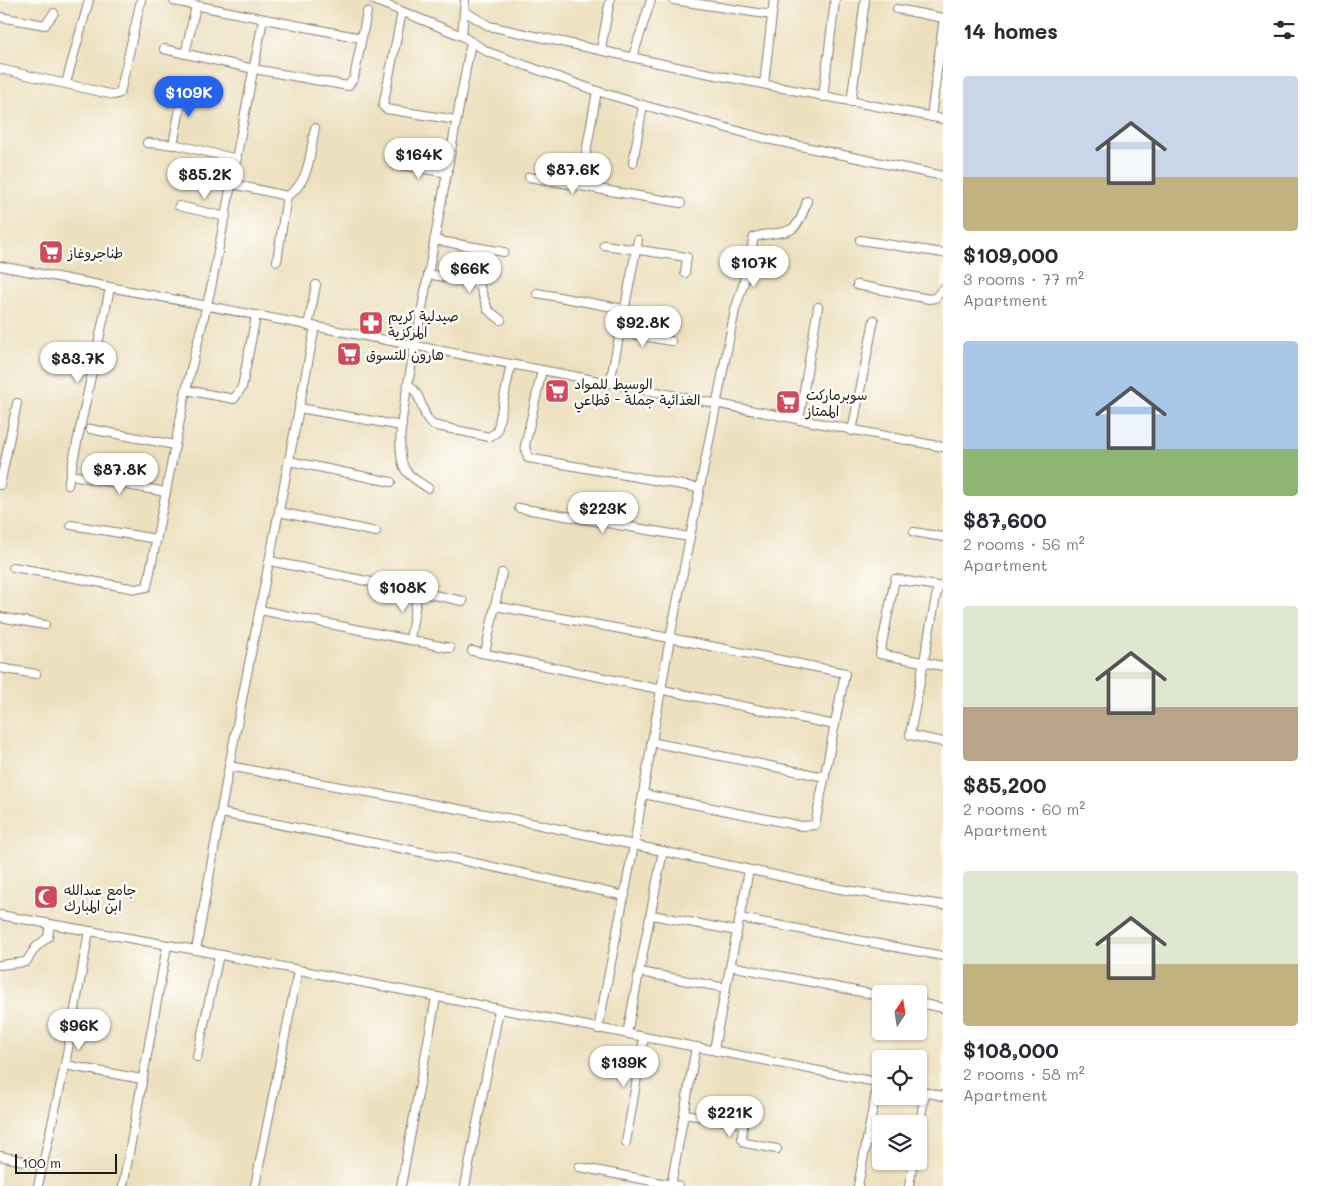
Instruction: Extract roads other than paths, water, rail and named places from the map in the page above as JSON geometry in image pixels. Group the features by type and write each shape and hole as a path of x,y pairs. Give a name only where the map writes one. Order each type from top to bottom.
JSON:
{"street":[{"path":"66,83 89,0"},
{"path":"0,69 114,95 120,93 141,0"},
{"path":"374,0 462,36 488,52 597,91 767,139 943,176"},
{"path":"462,36 465,0"},
{"path":"601,49 610,0"},
{"path":"633,56 651,0"},
{"path":"673,0 772,15"},
{"path":"764,84 774,0"},
{"path":"823,97 835,0"},
{"path":"851,102 865,0"},
{"path":"174,1 362,38"},
{"path":"185,54 196,6"},
{"path":"897,9 943,18"},
{"path":"464,11 488,26 823,97 943,119"},
{"path":"164,49 254,69 348,86 354,78 367,12"},
{"path":"402,12 383,106 386,109 450,119"},
{"path":"0,17 45,25 54,13"},
{"path":"13,567 142,588 147,586 186,390 226,216 263,20"},
{"path":"931,117 943,24"},
{"path":"428,488 405,470 401,453 402,426 470,42"},
{"path":"173,144 184,88"},
{"path":"580,186 597,91"},
{"path":"633,163 643,105"},
{"path":"277,261 287,196 304,182 315,128"},
{"path":"147,143 173,144 237,159"},
{"path":"395,164 448,173"},
{"path":"529,177 681,203"},
{"path":"232,184 287,196"},
{"path":"598,1029 625,896 670,638 734,310 743,286 754,237 779,234 795,226 807,201"},
{"path":"179,206 226,216"},
{"path":"434,240 504,252"},
{"path":"610,383 638,240"},
{"path":"860,240 943,254"},
{"path":"604,245 687,257 685,273"},
{"path":"0,266 943,447"},
{"path":"428,274 479,284 488,310 501,320"},
{"path":"196,950 229,766 299,408 312,326 316,285"},
{"path":"857,285 929,299 935,298 943,289"},
{"path":"68,484 110,288"},
{"path":"537,294 624,309"},
{"path":"799,420 818,307"},
{"path":"186,390 234,398 239,394 242,388 256,316"},
{"path":"852,430 874,320"},
{"path":"620,332 671,341"},
{"path":"408,384 416,391 426,416 433,425 489,437 497,432 512,364"},
{"path":"542,370 525,446 528,458 699,488"},
{"path":"0,486 17,403"},
{"path":"299,408 402,426"},
{"path":"90,429 175,444"},
{"path":"289,461 391,482"},
{"path":"77,476 166,492"},
{"path":"519,508 690,537"},
{"path":"279,512 376,532"},
{"path":"71,525 157,539"},
{"path":"914,532 943,537"},
{"path":"270,561 463,601"},
{"path":"485,653 502,573"},
{"path":"943,666 922,662 880,654 895,579 940,587 922,662 910,735 943,742"},
{"path":"410,639 418,591"},
{"path":"495,606 845,673 817,822 812,827 643,794"},
{"path":"260,610 450,648"},
{"path":"0,617 45,625"},
{"path":"472,651 835,725"},
{"path":"0,668 36,674"},
{"path":"651,742 825,777"},
{"path":"229,766 435,803 840,889 943,905"},
{"path":"221,813 466,861 625,896"},
{"path":"627,1034 652,915 663,851"},
{"path":"714,1049 749,870"},
{"path":"0,915 196,950 436,998 714,1049 872,1080"},
{"path":"652,915 737,931"},
{"path":"740,918 943,956"},
{"path":"0,965 26,962 36,947 48,937 50,925"},
{"path":"38,1186 65,1065 88,931"},
{"path":"123,1186 167,946"},
{"path":"197,1057 219,955"},
{"path":"731,966 872,994"},
{"path":"255,1186 298,971"},
{"path":"640,972 726,988"},
{"path":"401,1186 436,998"},
{"path":"928,1005 943,1008"},
{"path":"465,1186 499,1010"},
{"path":"626,1142 644,1037"},
{"path":"578,1167 674,1186 696,1047"},
{"path":"65,1065 142,1079"},
{"path":"927,1092 943,1096"},
{"path":"858,1186 875,1105"},
{"path":"684,1114 743,1124 742,1139 745,1143 777,1150"},
{"path":"0,1156 42,1165"},
{"path":"909,1186 912,1170"}],"place":[{"name":"طناجروغاز","path":"51,252"},
{"name":"صيدلية كريم المركزية","path":"371,323"},
{"name":"هارون للتسوق","path":"349,354"},
{"name":"الوسيط للمواد الغذائية جملة - قطاعي","path":"557,391"},
{"name":"سوبرماركت الممتاز","path":"788,402"},
{"name":"جامع عبدالله ابن المبارك","path":"46,897"}]}
